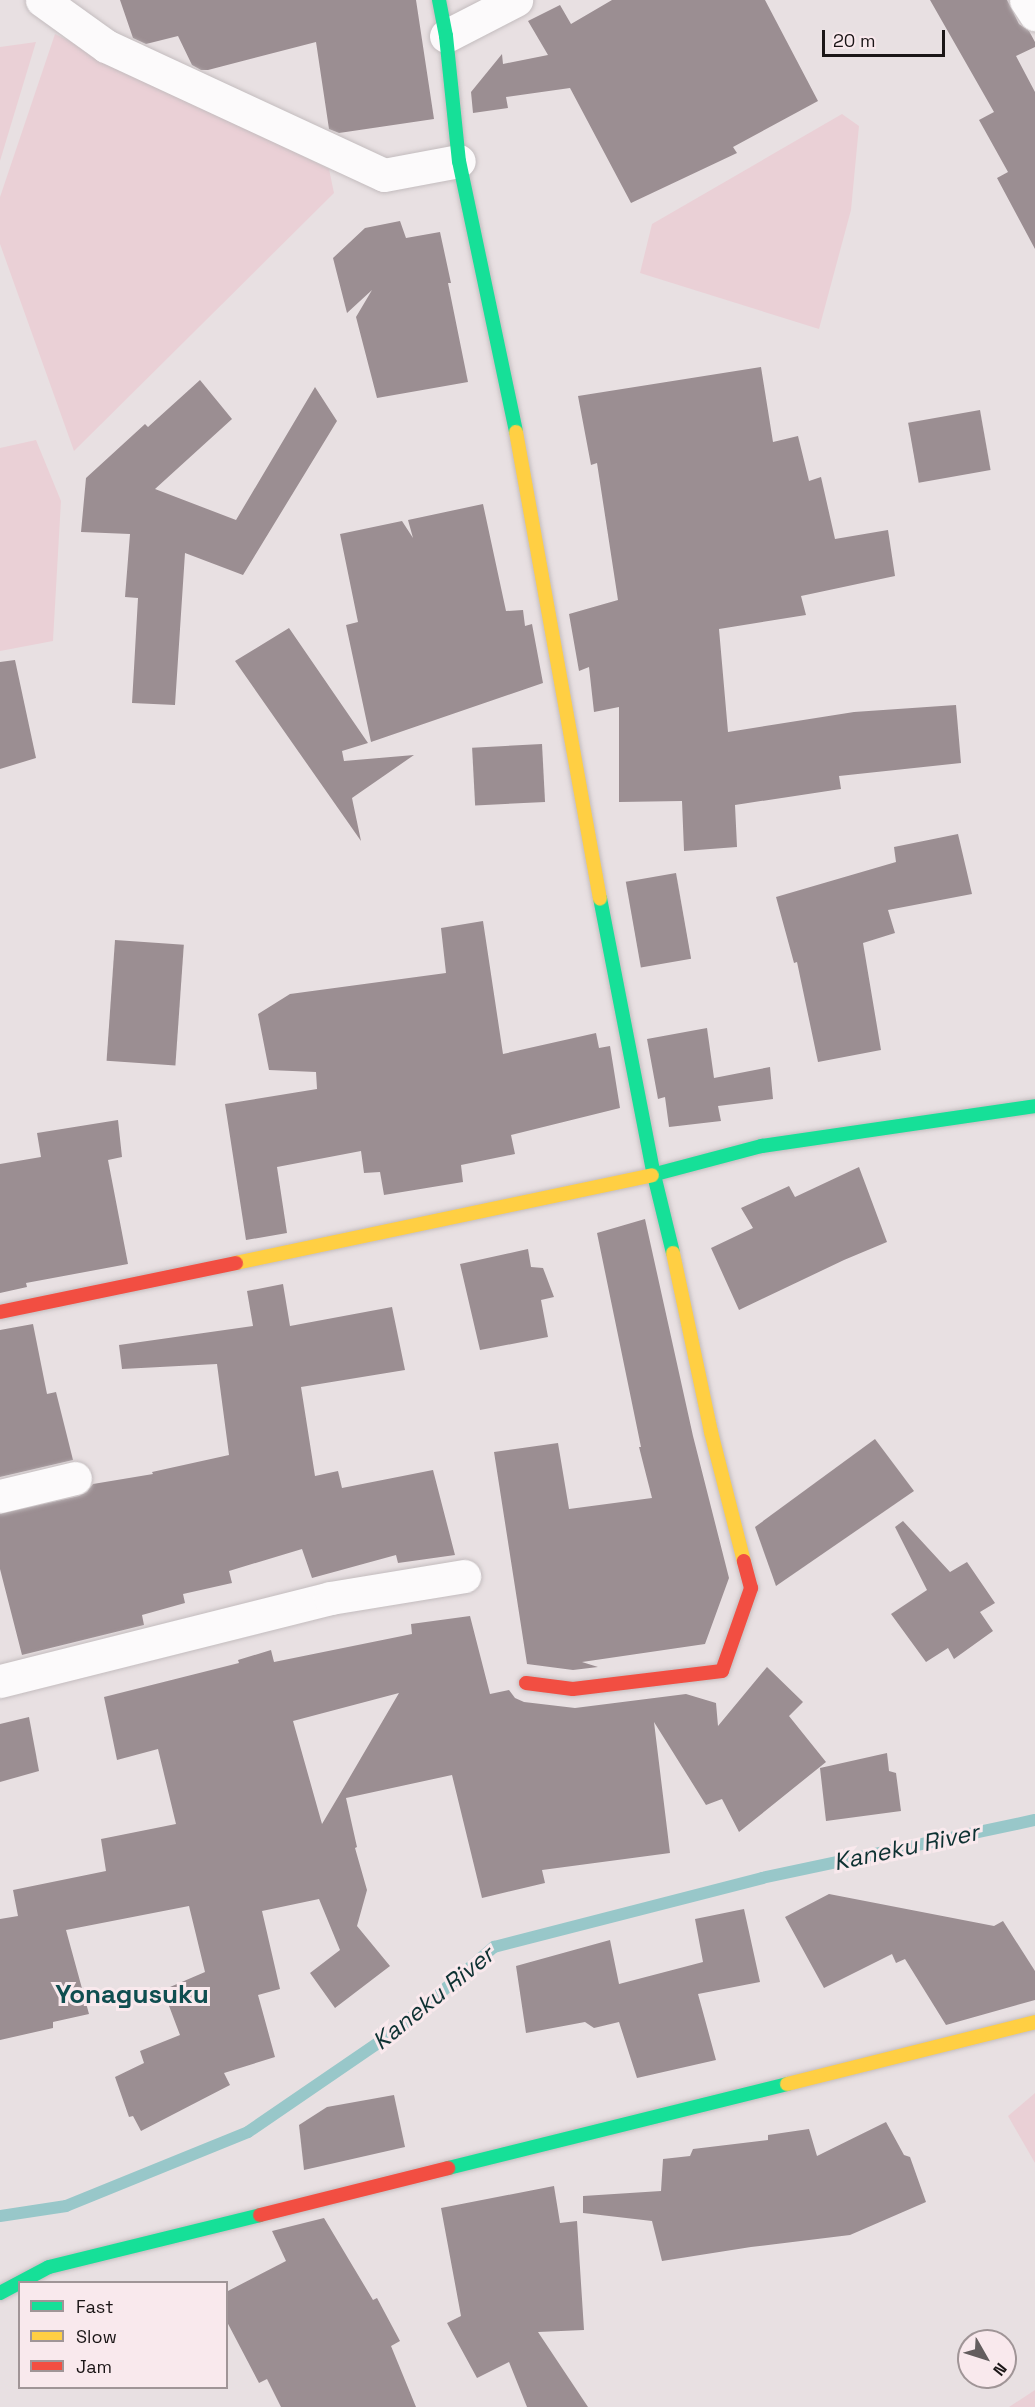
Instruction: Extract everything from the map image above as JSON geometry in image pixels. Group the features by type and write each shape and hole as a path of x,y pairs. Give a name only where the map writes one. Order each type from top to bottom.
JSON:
{"street":[{"path":"42,0 105,46 384,175 459,161"},
{"path":"439,0 446,36 459,161 520,450 598,890 654,1175 687,1313 711,1432 752,1588 722,1671 573,1689 526,1683"},
{"path":"446,36 516,0"},
{"path":"1026,0 1035,14"},
{"path":"0,1312 654,1175 762,1146 1035,1106"},
{"path":"0,1496 75,1478"},
{"path":"0,1681 330,1598 464,1576"},
{"path":"22,2281 49,2266 1035,2022"},
{"path":"0,2293 18,2283"}],"shaded area":[{"path":"55,34 329,169 334,193 74,451 0,244 0,197"},
{"path":"36,42 0,161 0,47"},
{"path":"842,114 859,126 851,210 819,329 640,273 652,224"},
{"path":"36,440 61,501 53,641 0,651 0,448"},
{"path":"1035,2093 1035,2163 1008,2116"},
{"path":"1035,2390 1035,2407 1009,2407"}],"building":[{"path":"120,0 416,0 434,119 339,133 329,129 316,42 201,70 192,65 178,36 146,44 133,38"},
{"path":"612,0 765,0 818,101 733,147 737,153 631,203 570,88 506,97 508,108 473,113 471,92 502,54 503,64 548,55 528,21 560,5 571,24"},
{"path":"930,0 1007,0 1019,24 1029,31 1035,42 1035,47 1016,56 1035,92 1035,249 997,178 1008,172 979,120 994,112"},
{"path":"400,221 406,238 440,232 468,382 377,398 356,317 372,290 347,313 333,258 365,228"},
{"path":"761,367 773,442 798,436 809,481 821,477 835,539 888,530 895,576 801,596 806,615 719,629 728,732 854,712 956,705 961,763 839,776 841,789 735,805 737,847 684,851 682,801 619,802 619,707 594,712 589,667 579,671 569,614 618,600 597,463 591,465 578,396"},
{"path":"200,380 232,419 155,489 236,520 315,387 337,421 243,575 185,553 175,705 132,703 138,598 125,597 130,534 81,532 86,478 145,424 148,427"},
{"path":"980,410 991,470 919,483 908,423"},
{"path":"483,504 506,611 523,610 525,626 532,624 543,683 371,742 346,625 358,622 340,534 402,521 413,538 408,520"},
{"path":"289,628 368,743 342,751 344,761 414,755 352,798 361,841 235,661"},
{"path":"15,660 36,758 0,769 0,662"},
{"path":"542,744 545,802 475,806 472,748"},
{"path":"958,834 972,894 888,910 895,933 863,943 881,1050 818,1062 797,962 794,963 776,897 896,862 894,847"},
{"path":"676,873 691,959 641,968 626,882"},
{"path":"483,921 503,1054 596,1033 599,1048 610,1046 620,1108 511,1135 515,1154 461,1165 463,1182 384,1195 380,1172 364,1173 361,1151 277,1167 287,1233 246,1240 225,1104 317,1089 316,1072 269,1070 258,1014 290,994 446,973 441,928"},
{"path":"115,940 184,945 175,1066 107,1061"},
{"path":"707,1028 714,1078 770,1067 773,1099 718,1106 721,1121 669,1127 665,1097 658,1099 647,1039"},
{"path":"118,1120 122,1157 108,1160 128,1264 26,1283 27,1287 0,1293 0,1164 41,1157 37,1133"},
{"path":"859,1167 887,1242 739,1310 711,1248 753,1228 741,1208 789,1186 795,1197"},
{"path":"645,1219 693,1436 729,1578 705,1644 582,1662 598,1667 573,1670 527,1664 494,1452 558,1443 569,1509 652,1498 639,1447 641,1447 597,1233"},
{"path":"528,1249 531,1267 543,1268 554,1297 541,1300 548,1337 480,1350 460,1264"},
{"path":"283,1284 290,1326 392,1307 405,1370 301,1387 315,1476 338,1471 342,1488 433,1470 455,1555 398,1563 396,1555 312,1578 302,1549 229,1571 232,1583 183,1594 185,1603 142,1615 144,1625 22,1655 0,1569 0,1514 79,1496 87,1492 93,1484 153,1474 152,1472 229,1455 217,1364 122,1369 119,1345 253,1326 247,1291"},
{"path":"33,1324 47,1394 56,1392 73,1460 0,1477 0,1330"},
{"path":"875,1439 914,1491 776,1586 755,1527"},
{"path":"903,1521 950,1572 967,1562 995,1603 980,1612 993,1631 954,1659 948,1648 926,1662 891,1614 927,1590 895,1527"},
{"path":"470,1616 490,1694 509,1690 515,1698 524,1702 575,1708 686,1694 716,1703 718,1726 767,1667 803,1702 789,1716 826,1762 739,1832 722,1799 706,1805 654,1722 670,1853 542,1870 545,1883 482,1898 452,1775 346,1798 357,1847 355,1848 367,1890 357,1926 390,1966 335,2008 310,1973 340,1950 319,1899 262,1911 280,1989 258,1995 275,2057 224,2073 230,2085 141,2131 133,2116 129,2117 115,2077 144,2063 140,2051 180,2035 163,1990 205,1972 189,1906 66,1930 89,2014 53,2022 53,2028 0,2040 0,1919 18,1916 13,1890 106,1871 101,1839 176,1824 158,1749 117,1760 104,1697 239,1663 238,1660 271,1650 274,1662 412,1634 411,1624","holes":["399,1693 322,1824 293,1721"]},
{"path":"29,1717 39,1771 0,1782 0,1724"},
{"path":"887,1753 889,1771 896,1773 901,1811 826,1821 820,1768"},
{"path":"829,1894 994,1926 1003,1921 1035,1971 1035,2000 946,2025 905,1959 896,1963 892,1954 824,1988 785,1917"},
{"path":"744,1909 760,1982 698,1994 716,2060 637,2078 619,2022 594,2028 585,2022 526,2033 516,1966 610,1940 619,1984 703,1962 695,1919"},
{"path":"394,2095 405,2147 304,2170 299,2125 327,2107"},
{"path":"886,2122 904,2155 910,2157 926,2202 850,2235 662,2261 652,2221 583,2213 583,2196 661,2191 663,2159 690,2156 693,2149 768,2140 768,2135 809,2129 817,2156"},
{"path":"554,2186 560,2223 577,2221 584,2330 538,2332 588,2407 527,2407 509,2362 477,2378 447,2323 461,2316 441,2208"},
{"path":"324,2218 373,2300 377,2298 400,2341 391,2346 416,2407 281,2407 267,2379 259,2383 228,2324 228,2291 286,2261 272,2231"}],"waterway":[{"name":"Kaneku River","path":"0,2216 66,2206 248,2132 397,2030 494,1947 762,1878 1035,1820"}],"traffic: fast":[{"path":"439,0 446,36 459,161 516,432"},
{"path":"600,898 654,1175 673,1253"},
{"path":"652,1175 762,1146 1035,1106"},
{"path":"448,2168 787,2084"},
{"path":"23,2281 49,2267 260,2215"},
{"path":"0,2293 18,2283"}],"traffic: slow":[{"path":"516,432 600,898"},
{"path":"236,1263 652,1175"},
{"path":"673,1253 711,1432 744,1561"},
{"path":"787,2084 1035,2022"}],"traffic: jam":[{"path":"0,1312 236,1263"},
{"path":"526,1683 573,1689 722,1671 751,1588 744,1561"},
{"path":"260,2215 448,2168"}],"district":[{"name":"Yonagusuku","path":"132,1995"}]}
